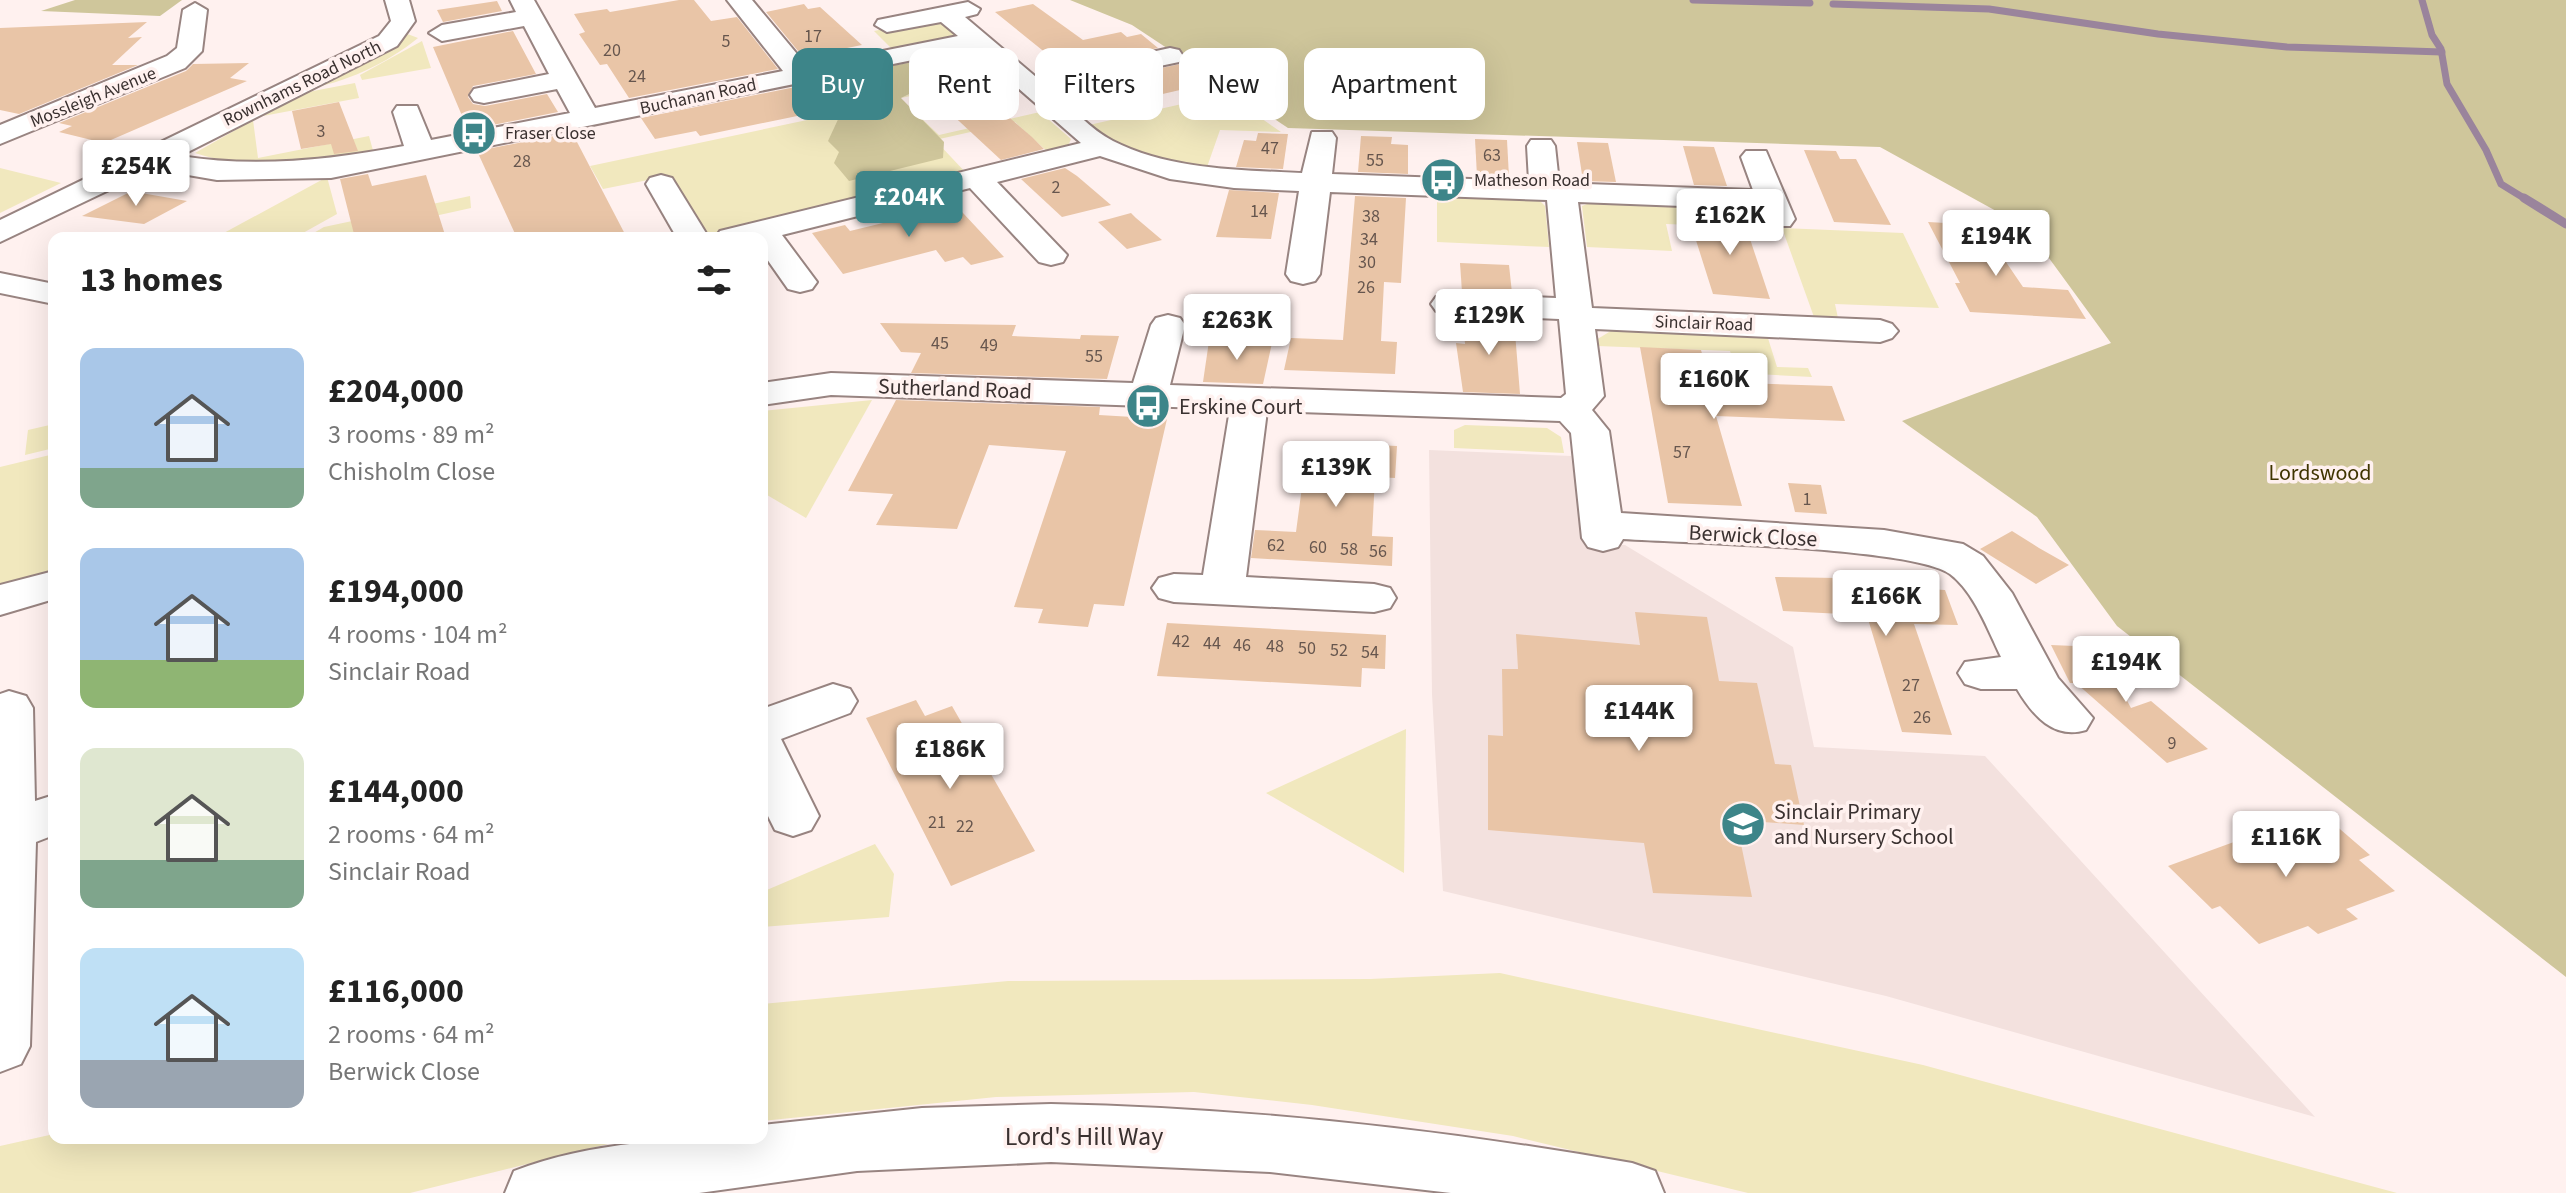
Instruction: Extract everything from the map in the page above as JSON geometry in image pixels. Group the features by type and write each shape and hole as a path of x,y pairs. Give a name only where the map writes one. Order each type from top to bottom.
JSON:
{"street":[{"name":"Rownhams Road North","path":"0,232 388,41 403,21 397,0"},
{"path":"442,33 552,0"},
{"path":"746,1 792,64"},
{"path":"526,7 587,118"},
{"name":"Mossleigh Avenue","path":"7,128 176,62 189,51 195,10"},
{"path":"887,25 957,11 976,40 1102,147 1133,160 1200,176 1553,192 1775,210 1756,157"},
{"name":"Buchanan Road","path":"893,57 976,40"},
{"path":"1030,86 1170,56"},
{"name":"Buchanan Road","path":"146,159 217,171 294,172 421,153 792,77"},
{"path":"484,95 565,79"},
{"path":"407,112 421,153"},
{"path":"1303,274 1322,138"},
{"path":"1541,146 1553,192 1575,313 1585,396 1571,410"},
{"path":"755,232 1102,147"},
{"path":"977,178 1051,255"},
{"path":"661,184 689,232"},
{"path":"768,253 800,282"},
{"path":"0,283 48,293"},
{"name":"Sinclair Road","path":"1448,304 1880,331"},
{"path":"1149,394 1168,325"},
{"name":"Sutherland Road","path":"768,393 831,384 1554,412 1571,410"},
{"path":"1222,590 1250,399"},
{"name":"Berwick Close","path":"1571,410 1590,431 1602,531 1884,543 1948,554 1968,566 1996,603 2040,688 2069,718"},
{"path":"0,600 48,587"},
{"path":"1174,588 1374,598"},
{"path":"1981,673 2031,673"},
{"path":"768,725 833,701"},
{"path":"0,1046 32,823 9,708"},
{"path":"768,761 793,816"},
{"name":"Lord's Hill Way","path":"537,1193 660,1168 880,1141 1049,1133 1251,1139 1504,1169 1632,1193"}],"shaded area":[{"path":"924,21 945,22 958,34 896,53 874,31"},
{"path":"405,33 418,38 379,64 350,77 305,89"},
{"path":"422,41 431,68 362,80 360,75"},
{"path":"909,59 909,69 904,63 893,62"},
{"path":"355,83 359,98 263,116 308,92"},
{"path":"902,100 909,107 909,120 923,120 939,135 1005,120 1019,120 1019,117 1035,113 1035,120 1049,120 1071,139 1067,148 1049,153 1015,122 935,140 967,174 726,232 701,232 668,176 603,189 590,166 807,120 893,120 893,102"},
{"path":"1179,105 1179,120 1264,120 1281,132 1220,130 1206,170 1137,154 1089,125 1111,120 1163,120 1163,108"},
{"path":"253,120 258,158 369,136 374,154 261,164 216,159 195,153"},
{"path":"0,168 61,183 0,213"},
{"path":"327,177 337,214 305,232 226,232"},
{"path":"1437,194 1540,201 1545,206 1549,247 1437,242"},
{"path":"470,196 471,208 362,232 315,232 324,227"},
{"path":"1595,201 1737,207 1743,227 1666,224 1672,251 1587,247 1582,206"},
{"path":"1782,228 1903,233 1939,308 1835,304 1838,318 1814,317"},
{"path":"1614,329 1767,335 1777,367 1808,368 1812,377 1737,373 1730,351 1597,346 1596,340"},
{"path":"872,400 806,518 768,496 768,410"},
{"path":"48,425 48,449 25,455 28,430"},
{"path":"1465,425 1547,428 1561,437 1564,453 1454,448 1454,430"},
{"name":"Sinclair Primary and Nursery School","path":"1429,450 1571,456 1584,543 1625,545 1793,647 1814,747 1985,756 2315,1117 1886,996 1443,891 1432,694"},
{"path":"48,455 48,575 0,587 0,467"},
{"path":"1406,729 1404,873 1266,793"},
{"path":"875,844 894,874 889,917 768,927 768,889"},
{"path":"1500,973 1923,1065 2397,1193 1748,1193 1513,1136 1312,1105 1194,1092 996,1097 768,1120 768,1003 1008,981 1370,979"},
{"path":"48,1135 48,1144 608,1144 410,1193 0,1193 0,1146"}],"green space":[{"path":"75,0 182,0 160,16 41,11"},
{"name":"Lordswood","path":"1070,0 2566,0 2566,977 2117,626 2037,517 1902,421 2111,343 2027,228 1880,147 1288,128 1276,120 1288,120 1288,48 1179,48 1179,56 1132,25"},
{"path":"909,63 909,94 901,98 909,106 909,120 922,120 944,142 943,158 849,181 834,163 839,152 828,141 838,120 893,120 893,65"}],"building":[{"path":"694,0 711,21 737,17 778,69 629,98 607,64 600,65 579,34 585,32 574,14 607,9 610,12"},
{"path":"497,1 502,11 443,22 437,10"},
{"path":"804,4 808,9 820,7 862,45 796,48 766,12"},
{"path":"1033,4 1083,40 1121,32 1127,37 1141,34 1158,48 1040,48 995,12"},
{"path":"147,22 128,38 142,37 112,65 138,65 19,114 0,110 0,28"},
{"path":"513,31 536,74 473,86 468,97 473,104 485,106 547,94 558,112 468,130 433,47"},
{"path":"249,63 230,78 247,81 104,143 59,132 72,126 59,123 186,71 193,64"},
{"path":"1179,64 1179,90 1163,94 1163,68"},
{"path":"792,88 792,117 700,136 696,131 655,139 641,118"},
{"path":"339,102 358,151 334,154 331,144 301,149 292,111"},
{"path":"958,120 1012,120 1044,149 1001,160"},
{"path":"569,133 577,142 624,232 514,232 477,151"},
{"path":"1258,133 1288,134 1283,169 1236,167 1244,140 1256,141"},
{"path":"1361,136 1392,137 1391,144 1408,145 1408,174 1358,172"},
{"path":"1475,139 1507,140 1509,177 1477,176"},
{"path":"1577,142 1608,143 1616,182 1583,181"},
{"path":"1683,146 1714,147 1727,186 1694,185"},
{"path":"1804,150 1836,151 1840,159 1856,159 1891,225 1834,222"},
{"path":"1065,168 1111,205 1062,217 1021,179"},
{"path":"368,174 372,186 426,175 444,232 353,232 340,179"},
{"path":"1229,190 1279,193 1271,239 1216,237"},
{"path":"132,191 187,201 144,224 82,216"},
{"path":"1355,196 1406,198 1401,283 1384,282 1381,341 1397,342 1395,374 1284,370 1291,338 1343,340"},
{"path":"949,198 1004,257 971,265 963,257 945,262 936,250 843,274 812,233 845,225 850,231 924,213 918,206"},
{"path":"1702,210 1735,211 1740,227 1746,227 1770,299 1713,294 1694,234 1710,234"},
{"path":"1131,213 1162,240 1127,249 1098,222"},
{"path":"1928,222 1963,224 1968,232 1993,233 1993,243 2023,287 2068,290 2086,319 1970,312 1955,283 1960,283"},
{"path":"1460,263 1509,265 1512,293 1462,292"},
{"path":"1463,318 1514,320 1520,394 1463,392 1456,343 1465,344"},
{"path":"880,323 1016,325 1012,336 1080,339 1081,335 1119,336 1107,379 911,373 921,353 901,352"},
{"path":"1209,341 1272,343 1263,384 1203,382"},
{"path":"1640,347 1701,350 1710,382 1832,386 1845,421 1716,416 1742,506 1668,503"},
{"path":"896,400 1100,407 1099,415 1167,419 1124,606 1094,604 1088,627 1038,623 1043,609 1014,607 1066,451 989,445 957,529 876,525 893,494 848,491"},
{"path":"1308,442 1397,446 1395,478 1375,477 1372,536 1393,537 1392,566 1251,558 1255,530 1296,532"},
{"path":"1788,483 1821,485 1827,514 1795,512"},
{"path":"2012,531 2069,565 2036,584 1980,549"},
{"path":"1775,577 1837,578 1839,584 1945,590 1958,625 1914,624 1952,735 1902,732 1868,619 1862,615 1783,611"},
{"path":"1635,612 1707,617 1719,681 1757,683 1775,764 1791,765 1804,825 1736,820 1752,897 1653,893 1644,843 1488,830 1488,735 1503,736 1502,669 1518,669 1516,634 1640,645"},
{"path":"1167,623 1386,635 1385,669 1362,668 1361,687 1157,676"},
{"path":"2051,645 2098,647 2131,708 2151,701 2208,749 2167,763 2076,683 2070,683"},
{"path":"916,700 925,716 952,706 1035,851 951,886 866,718"},
{"path":"2319,811 2370,855 2359,860 2395,891 2346,909 2358,919 2318,934 2308,926 2259,944 2220,906 2212,909 2168,866"}],"waterway":[{"path":"1693,0 1810,3"},
{"path":"2422,0 2432,35 2442,52"},
{"path":"1833,4 1989,9 2158,34 2287,47 2442,52"},
{"path":"2442,52 2447,84 2486,150 2501,184 2527,200"},
{"path":"2524,198 2566,224"}],"place":[{"name":"Fraser Close","path":"474,133"},
{"name":"Matheson Road","path":"1443,180"},
{"name":"Erskine Court","path":"1148,406"},
{"name":"Sinclair Primary and Nursery School","path":"1743,824"}]}
